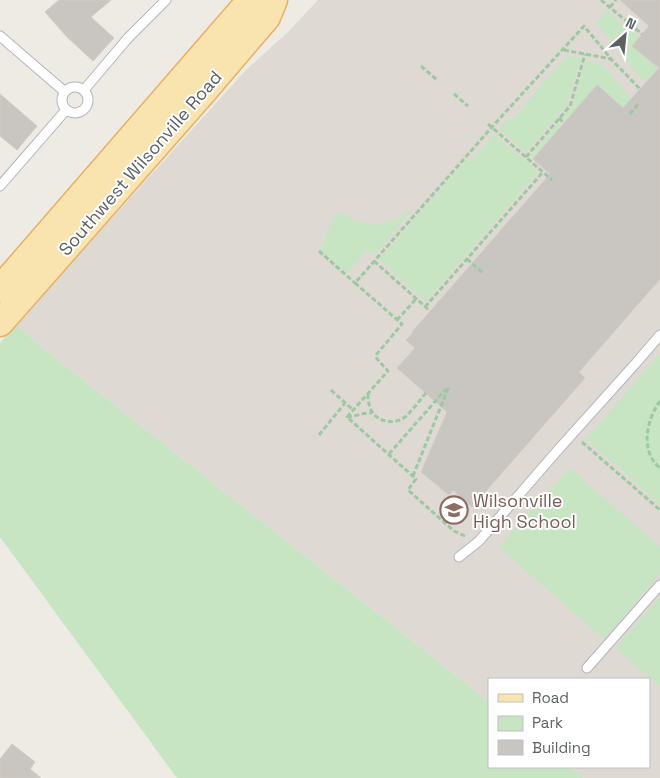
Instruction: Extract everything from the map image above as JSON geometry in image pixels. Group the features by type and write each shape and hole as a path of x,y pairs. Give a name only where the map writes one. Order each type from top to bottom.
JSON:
{"main road":[{"name":"Southwest Wilsonville Road","path":"0,289 248,3 253,0"},
{"name":"Southwest Wilsonville Road","path":"0,323 267,17 274,0"}],"lane":[{"path":"84,90 128,38 166,0"},
{"path":"0,36 64,92"},
{"path":"73,87 84,90 88,100 84,109 77,113 66,110 62,102 64,92 73,87"},
{"path":"0,186 66,110"},
{"path":"459,557 479,541 660,335"},
{"path":"586,668 660,585"}],"path":[{"path":"601,0 642,34"},
{"path":"610,7 616,0"},
{"path":"355,283 584,26 640,90"},
{"path":"563,49 612,60"},
{"path":"526,157 570,106 585,54"},
{"path":"421,66 436,80"},
{"path":"454,94 468,106"},
{"path":"630,114 640,103"},
{"path":"559,118 564,123"},
{"path":"488,124 552,180"},
{"path":"424,307 543,172"},
{"path":"320,251 402,324 376,355 377,359 388,371 347,418"},
{"path":"467,259 483,273"},
{"path":"374,261 430,312"},
{"path":"397,320 416,299"},
{"path":"389,454 449,386 413,476"},
{"path":"331,390 353,410"},
{"path":"368,394 372,413 386,421 392,422 405,417 426,393"},
{"path":"660,401 652,415 647,436 650,457 660,468"},
{"path":"318,435 346,403"},
{"path":"347,418 372,413"},
{"path":"347,418 416,479 408,490 454,531 461,535 468,535"},
{"path":"572,434 660,510"}],"shaded area":[{"name":"Wilsonville High School","path":"318,0 660,0 660,778 584,778 571,768 650,768 650,678 488,678 488,701 34,341 16,324 246,70 288,32"}],"green space":[{"path":"607,11 639,38 632,46 660,70 649,80 643,81 596,23"},
{"path":"568,55 581,58 568,103 526,152 499,129 508,118 512,120"},
{"path":"586,60 603,65 635,103 628,112 567,121 563,118 572,106"},
{"path":"558,123 562,126 533,159 530,156"},
{"path":"494,134 538,172 426,301 379,260 467,159 470,162"},
{"path":"409,210 411,212 374,255 367,250 347,273 320,249 336,215 339,213 360,222 375,224 397,219"},
{"path":"16,324 34,341 488,701 488,768 571,768 584,778 177,778 0,537 0,343"},
{"path":"660,354 660,504 586,439"},
{"path":"570,468 660,547 660,574 604,639 499,547"},
{"path":"660,597 660,686 616,648"}],"building":[{"path":"59,0 111,0 91,17 114,38 93,61 67,37 45,12"},
{"name":"Wilsonville High School","path":"620,0 660,0 660,279 579,372 585,378 472,507 453,490 449,495 421,472 447,412 397,368 415,348 406,340 412,332 550,174 533,159 597,85 623,108 659,68 632,46 649,26"},
{"path":"0,94 37,126 17,150 0,136"},
{"path":"12,744 35,762 30,769 41,778 0,778 0,759"}],"place":[{"name":"Wilsonville High School","path":"454,510"}]}
